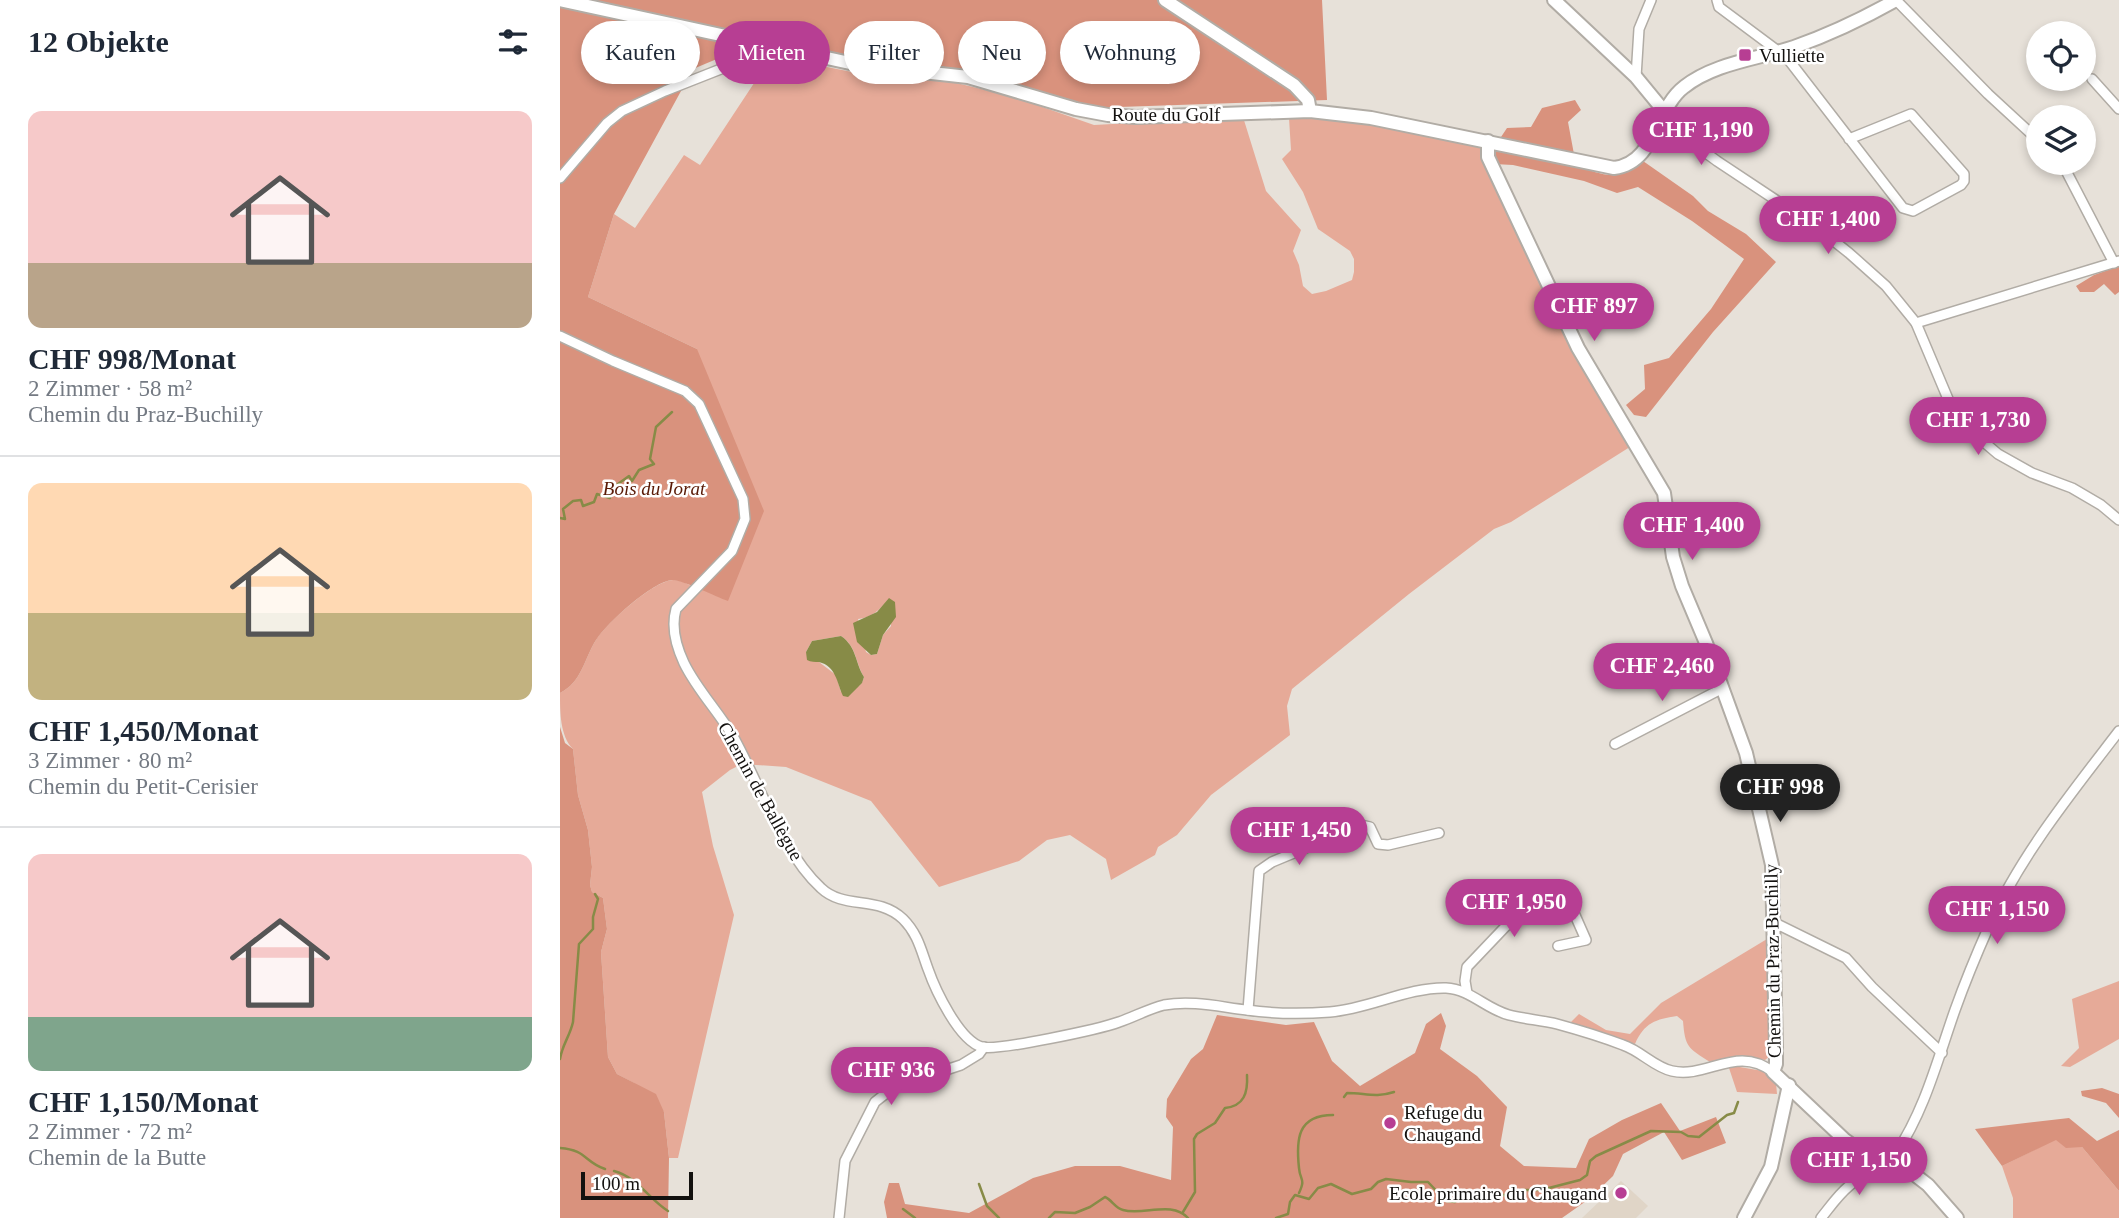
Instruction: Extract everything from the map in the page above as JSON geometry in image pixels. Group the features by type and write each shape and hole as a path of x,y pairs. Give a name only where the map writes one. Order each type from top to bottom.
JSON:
{"street":[{"name":"Route du Golf","path":"560,0 714,34"},
{"path":"1165,0 1294,85 1308,100 1310,111"},
{"path":"1554,0 1636,77 1664,111 1672,128 1849,253 1886,286 1916,323 1951,407 1965,426 1998,454 2032,473 2073,488 2119,520"},
{"path":"1636,77 1639,29 1651,0"},
{"path":"1717,0 1719,7 1779,51 1903,208 1908,212 1964,181 1964,174 1911,114 1849,139"},
{"path":"1779,51 1843,26 1896,0 2026,129"},
{"name":"Route du Golf","path":"830,59 859,65 968,77 1076,109 1108,115 1136,117 1310,111 1356,115 1614,168 1627,165 1638,157 1673,96 1691,82 1703,75 1779,51"},
{"path":"560,178 607,123 622,111 665,90 714,71"},
{"path":"2096,83 2119,109"},
{"path":"1656,127 1672,128"},
{"name":"Chemin du Praz-Buchilly","path":"1488,141 1488,157 1578,348 1664,493 1671,544 1682,586 1746,753 1770,856 1775,923 1776,1064 1773,1072"},
{"path":"1916,323 2116,262 2069,175"},
{"name":"Chemin de Ballègue","path":"560,335 685,391 699,404 743,499 745,519 732,551 676,609 674,632 685,664 734,738 783,836 815,882 832,896 889,908 904,920 919,943 928,970 952,1018 972,1041 984,1047"},
{"path":"1615,744 1723,688"},
{"path":"1821,1218 1848,1186 1867,1171 1888,1163 1908,1133 1942,1053 1955,1011 1989,925 2002,900 2046,827 2119,731"},
{"path":"1248,1010 1259,872 1272,862 1361,825 1370,827 1378,844 1388,845 1439,833"},
{"path":"1467,993 1465,971 1470,962 1506,926 1522,917 1571,906 1586,940 1559,946"},
{"path":"1775,923 1846,958 1872,987 1942,1053"},
{"path":"839,1218 845,1161 875,1102 894,1087 961,1065 979,1054 984,1047 1117,1023 1138,1013 1180,1003 1283,1014 1333,1012 1360,1009 1434,988 1451,988 1467,993 1509,1015 1557,1024 1621,1044 1676,1072 1689,1072 1738,1061 1757,1063 1789,1085 1846,1140 1873,1160 1906,1168 1928,1185 1957,1218"},
{"path":"1744,1218 1771,1167 1789,1085"}],"shaded area":[{"path":"830,68 844,70 844,84 944,84 944,80 1014,97 1094,125 1243,117 1266,191 1301,230 1293,251 1303,286 1312,294 1352,280 1354,259 1350,251 1318,229 1303,192 1282,159 1291,150 1289,118 1327,116 1484,148 1633,445 1511,522 1494,529 1292,689 1287,706 1290,735 1211,795 1177,835 1158,847 1155,855 1111,880 1106,859 1070,835 1047,840 1019,861 939,887 871,801 786,767 742,764 730,770 702,792 713,846 734,915 678,1158 669,1158 664,1112 634,1083 617,1074 608,1057 601,952 607,929 603,898 592,892 590,885 592,867 588,830 578,795 573,749 565,737 562,723 560,693 578,676 596,640 620,614 643,595 664,582 673,580 698,590 697,349 588,297 614,214 635,228 684,155 700,165 754,84 830,84","holes":["889,599 891,626 883,635 877,654 866,652 858,619 872,615","841,636 846,640 864,677 852,690 841,692 836,675 806,652 812,641"]},
{"path":"889,598 895,602 896,617 883,635 877,654 871,655 857,642 853,623 877,612"},
{"path":"841,636 853,650 864,677 862,683 848,697 843,696 829,667 807,660 806,652 812,641"},
{"path":"1767,939 1770,1056 1765,1060 1749,1057 1710,1062 1689,1046 1683,1021 1677,1016 1652,1023 1642,1031 1635,1044 1570,1023 1579,1014 1606,1030 1630,1034 1661,1003"},
{"path":"2119,981 2119,1039 2070,1067 2061,1066 2079,1048 2072,999"},
{"path":"1728,1065 1763,1071 1776,1083 1777,1094 1737,1092"},
{"path":"2056,1139 2082,1147 2119,1191 2119,1218 2013,1218 2013,1198 2002,1166"},
{"name":"Ecole primaire du Chaugand","path":"1621,1181 1648,1206 1636,1218 1582,1218"}],"green space":[{"name":"Bois du Jorat","path":"560,0 1322,0 1327,100 1090,108 1018,84 1046,84 1046,21 958,21 958,70 944,67 944,21 844,21 844,57 830,54 830,21 714,21 714,60 700,66 700,21 581,21 581,84 685,84 614,214 588,297 697,349 764,511 728,601 672,580 654,587 631,604 602,633 578,676 560,693"},
{"path":"1575,100 1581,110 1568,122 1576,165 1610,175 1625,172 1643,161 1693,196 1708,211 1746,234 1776,262 1713,332 1646,417 1634,415 1626,405 1645,389 1644,365 1669,358 1711,309 1744,259 1692,221 1638,187 1617,193 1584,181 1513,165 1494,164 1493,149 1507,128 1531,127 1542,108"},
{"path":"2119,266 2119,292 2115,295 2104,284 2094,292 2080,292 2076,286 2094,275"},
{"path":"560,727 565,743 573,749 578,795 588,830 592,867 590,885 592,892 603,898 607,929 601,952 608,1057 617,1074 656,1094 664,1112 669,1158 668,1218 560,1218"},
{"path":"1441,1013 1446,1026 1440,1049 1477,1076 1507,1107 1500,1146 1524,1166 1576,1168 1589,1139 1622,1120 1661,1103 1680,1131 1716,1117 1726,1143 1682,1160 1664,1132 1623,1154 1613,1176 1589,1199 1562,1218 887,1218 884,1202 889,1183 899,1183 905,1204 969,1213 1033,1178 1075,1166 1120,1166 1171,1180 1173,1127 1166,1117 1167,1099 1191,1059 1203,1049 1217,1015 1286,1025 1314,1022 1332,1061 1360,1086 1415,1053 1426,1024"},
{"path":"2102,1088 2119,1094 2119,1118 2106,1103 2082,1096 2081,1091"},
{"path":"2069,1118 2097,1141 2119,1130 2119,1191 2082,1147 2066,1148 2056,1140 2002,1166 1975,1129"}],"waterway":[{"path":"560,518 565,519 563,509 573,501 581,500 583,506 594,502 597,494 610,498 611,489 629,476 632,481 639,470 654,464 650,459 656,427 672,412"},
{"path":"560,1059 573,1022 579,944 593,929 598,899 595,894"},
{"path":"1183,1212 1195,1192 1194,1139 1197,1134 1215,1123 1225,1108 1237,1105 1244,1098 1247,1075"},
{"path":"1344,1097 1347,1093 1376,1095 1394,1092"},
{"path":"1463,1201 1488,1199 1524,1190 1541,1190 1580,1180 1587,1175 1590,1161 1596,1156 1651,1131 1681,1132 1699,1137 1727,1115 1734,1113 1738,1102"},
{"path":"1299,1193 1302,1182 1298,1158 1301,1131 1312,1119 1333,1115"},
{"path":"560,1148 575,1151 605,1169"},
{"path":"614,1171 636,1183 668,1211"},
{"path":"1276,1218 1288,1214 1290,1202 1295,1195 1309,1199 1318,1188 1331,1184 1352,1194 1371,1189 1386,1179 1428,1182 1446,1201 1455,1202"},
{"path":"979,1184 987,1206 999,1218"},
{"path":"1049,1218 1055,1212 1075,1213 1105,1197 1123,1210 1166,1209 1174,1210 1188,1218"},
{"path":"903,1209 915,1218"}],"place":[{"name":"Vulliette","path":"1745,55"},
{"name":"Refuge du Chaugand","path":"1390,1123"},
{"name":"Ecole primaire du Chaugand","path":"1621,1193"}]}
